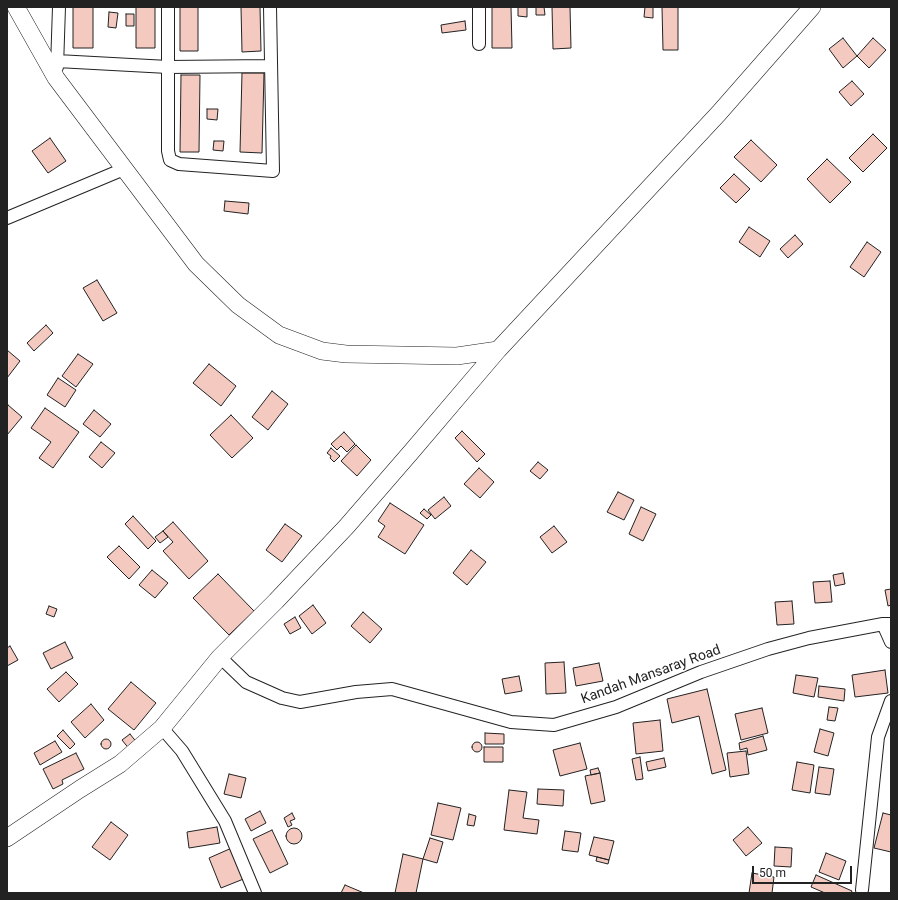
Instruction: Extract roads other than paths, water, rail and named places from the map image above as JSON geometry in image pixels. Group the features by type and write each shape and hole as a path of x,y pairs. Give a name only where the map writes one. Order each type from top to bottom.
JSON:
{"main road":[{"path":"16,7 56,78 196,264 238,305 278,335 322,351 346,354 457,356 498,350"},
{"path":"9,834 120,764 162,728 220,657 276,601 347,526 498,350 719,113 812,7"}],"street":[{"path":"56,78 59,7"},
{"path":"168,7 168,151 170,160 179,164 273,171 270,7"},
{"path":"479,7 479,44"},
{"path":"57,61 168,67 271,66"},
{"path":"7,218 124,169"},
{"path":"887,624 891,642"},
{"name":"Kandah Mansaray Road","path":"220,657 246,682 282,698 300,702 356,692 392,689 511,722 554,725 616,707 701,672 768,649 809,638 887,624"},
{"path":"862,890 878,737 891,701"},
{"path":"162,728 182,751 225,821 255,893"}]}
